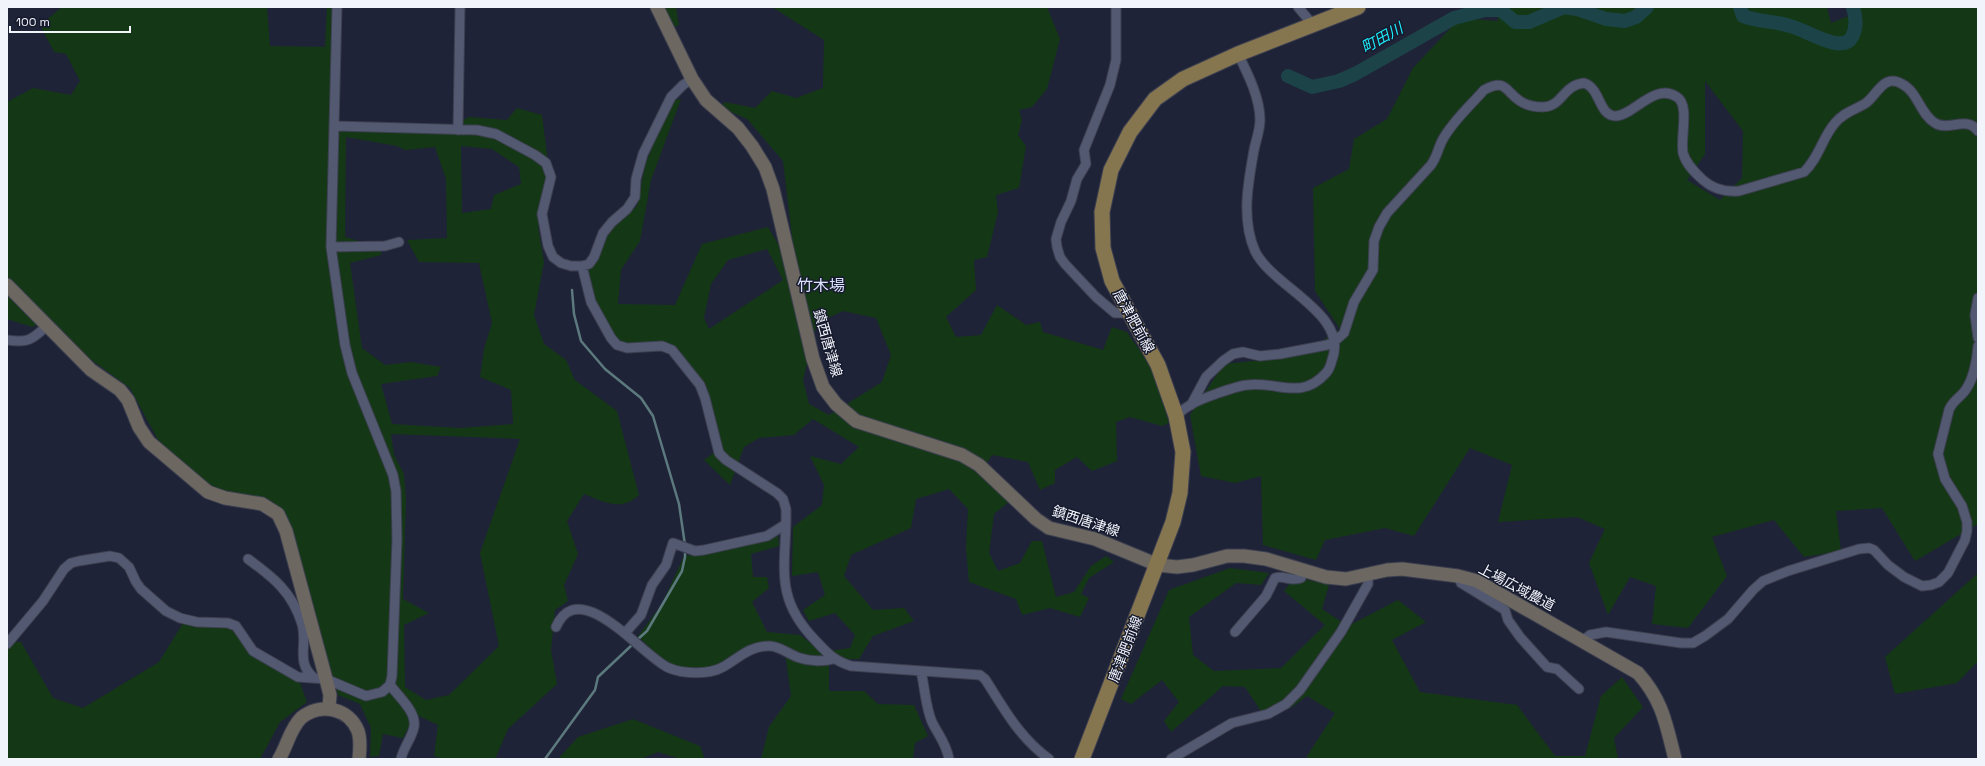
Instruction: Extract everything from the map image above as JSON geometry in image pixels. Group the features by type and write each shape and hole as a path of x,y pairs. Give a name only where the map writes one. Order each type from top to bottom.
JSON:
{"main road":[{"name":"唐津肥前線","path":"1082,759 1158,565 1173,522 1180,493 1183,452 1176,416 1158,364 1112,281 1103,248 1102,212 1111,170 1130,132 1155,99 1183,79 1238,54 1305,15 1358,7"}],"street":[{"path":"248,559 276,579 286,591 301,623 303,663 307,672 320,679 366,696 382,692 390,685 392,676 395,612 396,490 393,475 352,373 345,345 331,247 337,7"},
{"path":"458,130 460,7"},
{"name":"鎮西唐津線","path":"657,7 692,79 706,100 738,128 765,167 773,188 813,359 823,387 836,404 856,421 962,455 979,465 1036,519 1049,528 1095,539 1158,565"},
{"path":"1116,7 1116,60 1110,85 1084,150 1086,164 1077,179 1071,201 1061,222 1056,239 1057,247 1063,260 1096,297 1115,313 1130,313"},
{"path":"1292,7 1305,15"},
{"path":"1176,416 1191,405 1245,385 1261,384 1293,389 1306,388 1317,382 1328,372 1335,352 1336,341 1321,315 1273,275 1256,252 1249,235 1246,214 1250,174 1260,120 1259,107 1254,91 1238,54"},
{"path":"335,126 477,130 496,134 535,155 546,163 552,177 542,214 548,246 553,257 561,263 571,266 582,266 589,264 594,257 603,233 612,222 627,209 635,197 636,178 647,146 671,97 683,85 692,79"},
{"path":"1191,405 1206,377 1233,354 1243,352 1260,356 1280,354 1327,345 1336,341 1344,333 1354,302 1373,270 1374,241 1379,227 1387,213 1431,165 1436,158 1442,140 1451,126 1484,90 1490,86 1503,86 1510,90 1520,101 1532,106 1545,107 1557,102 1572,86 1584,83 1594,89 1602,107 1607,113 1614,116 1628,112 1644,100 1668,94 1676,96 1682,101 1684,108 1681,139 1688,164 1705,182 1729,192 1739,191 1804,172 1812,164 1835,123 1844,114 1867,102 1879,88 1887,82 1894,81 1906,86 1929,118 1936,124 1970,124 1978,131"},
{"path":"331,247 385,246 399,242"},
{"path":"582,266 591,302 611,338 617,345 627,348 662,346 672,350 700,386 705,398 716,445 720,453 726,460 777,493 783,499 786,508 785,584 787,597 792,612 800,624 833,659 851,666 980,675 985,679 1019,732 1034,748 1049,759"},
{"path":"7,285 91,370 120,390 128,400 139,427 149,442 208,492 224,498 262,504 278,514 286,531 320,679 330,695 329,708"},
{"path":"1978,298 1975,315 1978,338"},
{"path":"7,340 22,342 31,340 47,326"},
{"path":"1582,641 1590,635 1606,632 1681,643 1693,643 1706,636 1728,618 1763,581 1788,571 1859,549 1869,548 1874,550 1888,565 1904,577 1922,586 1939,582 1948,573 1965,540 1967,522 1962,506 1945,479 1938,454 1949,410 1952,404 1964,392 1971,378 1978,346"},
{"path":"628,635 641,615 652,585 666,565 673,543 696,551 704,550 768,536 786,524"},
{"path":"7,644 43,601 64,569 71,563 110,556 119,558 128,566 141,589 166,611 180,618 197,622 228,623 236,626 253,651 298,677 320,679"},
{"name":"上場広域農道","path":"1158,565 1177,567 1193,565 1227,556 1244,556 1266,559 1326,577 1346,579 1387,570 1402,569 1458,576 1477,581 1638,673 1652,688 1662,709 1675,759"},
{"path":"1235,632 1266,596 1275,578 1281,576 1296,580 1300,578 1304,570"},
{"path":"1171,759 1232,723 1268,714 1286,704 1300,690 1341,632 1368,584 1368,575"},
{"path":"1458,576 1461,583 1505,610 1508,620 1520,637 1547,667 1557,669 1579,689"},
{"path":"556,628 559,620 565,614 575,611 588,611 610,622 628,635 661,665 680,672 713,671 722,668 750,649 771,646 800,658 833,659"},
{"path":"920,671 928,711 932,722 945,742 949,759"},
{"path":"390,685 411,711 414,719 414,727 401,759"},
{"path":"279,759 292,730 302,718 315,710 329,708 340,711 352,720 358,731 360,747 359,759"}],"green space":[{"path":"62,7 267,7 270,46 325,47 327,7 340,7 332,125 446,130 469,117 507,120 517,108 542,115 551,186 538,227 544,262 534,315 544,344 566,360 575,380 617,411 639,495 626,503 612,504 584,494 567,521 578,554 564,585 568,601 555,610 551,650 557,684 508,729 495,759 443,759 434,756 438,725 415,714 403,738 383,734 379,756 370,757 371,728 360,704 338,695 289,523 269,503 219,493 158,440 130,388 89,358 51,319 32,327 7,319 7,102 33,88 71,95 80,81 66,54 54,52 40,25","holes":["346,137 397,146 405,150 435,147 446,179 447,238 407,240 419,262 479,263 492,323 484,349 480,377 511,390 513,424 460,428 392,424 381,384 437,376 441,367 411,362 385,365 362,348 350,263 381,255 381,247 345,237","461,146 492,149 519,167 521,184 494,195 491,209 462,213","391,434 520,439 480,553 499,646 449,695 426,700 405,687 404,625 429,613 403,599 406,499 404,474 394,455"]},
{"path":"661,7 676,7 679,25 671,28"},
{"path":"772,7 1047,7 1060,39 1047,89 1032,107 1019,110 1022,120 1018,135 1026,146 1019,188 996,195 998,212 987,257 974,260 976,290 946,317 956,337 981,335 997,305 1026,325 1040,322 1043,332 1103,350 1112,327 1127,332 1153,370 1169,423 1162,426 1130,417 1116,422 1117,461 1092,471 1077,457 1055,470 1055,483 1040,490 1028,462 992,455 983,469 1010,501 994,514 989,553 998,571 1020,563 1032,541 1042,541 1056,597 1074,592 1091,566 1106,556 1114,562 1089,578 1081,594 1089,598 1080,617 1050,608 1022,615 1016,599 969,582 966,548 968,509 949,489 916,499 911,528 851,555 844,576 873,610 904,608 914,621 873,636 859,659 829,659 829,691 864,691 878,704 914,705 928,736 915,743 913,759 761,759 769,727 791,696 784,645 759,642 717,666 684,670 660,658 638,636 662,604 684,556 706,554 778,536 779,546 751,554 753,577 767,577 769,588 752,602 767,632 800,635 822,652 850,648 855,635 835,613 809,621 803,610 825,595 818,572 792,576 793,527 822,505 824,485 810,456 841,464 859,447 813,419 794,435 759,438 744,447 730,485 704,460 722,447 707,387 672,345 654,341 633,345 617,340 593,299 587,270 598,259 606,235 637,206 646,162 672,100 681,99 651,180 640,241 621,270 618,304 675,305 702,244 768,227 781,249 793,245 783,161 747,119 722,108 724,102 755,108 772,91 796,98 823,88 824,40","holes":["767,249 783,280 709,329 704,318 711,284 728,260","843,311 876,318 891,355 882,382 829,415 809,404 803,380 817,323"]},
{"path":"1497,7 1827,7 1831,23 1856,13 1854,7 1978,7 1978,524 1915,561 1882,508 1836,511 1841,551 1804,557 1774,520 1712,537 1727,576 1688,628 1652,624 1656,586 1630,577 1608,615 1589,563 1605,529 1577,517 1498,522 1512,465 1470,448 1414,536 1385,528 1325,540 1316,560 1263,545 1261,476 1235,483 1201,476 1190,415 1224,364 1300,356 1340,329 1315,291 1313,188 1349,169 1354,139 1387,119 1413,68 1460,18 1498,21","holes":["1705,81 1743,131 1742,178 1720,200 1687,180 1705,154"]},
{"path":"1230,568 1269,573 1261,585 1236,583 1189,617 1193,655 1214,671 1281,668 1325,625 1284,591 1295,577 1329,585 1322,609 1348,626 1398,600 1426,622 1392,640 1420,692 1517,705 1555,756 1585,756 1601,696 1622,677 1643,707 1614,738 1618,759 1307,759 1307,756 1335,713 1307,696 1291,708 1261,711 1245,687 1223,686 1171,732 1164,721 1179,702 1162,680 1131,704 1121,699 1169,590"},
{"path":"1978,573 1978,661 1957,683 1895,694 1885,657"},
{"path":"234,621 250,652 300,683 307,702 280,722 260,759 7,759 8,642 21,642 53,698 83,708 159,662 183,623"},
{"path":"633,719 700,746 705,759 681,759 658,752 641,759 558,759 578,737"}],"waterway":[{"name":"町田川","path":"1288,76 1312,87 1339,81 1355,74 1454,18 1485,10 1501,10 1515,22 1529,22 1564,7 1577,9 1606,19 1625,21 1636,17 1647,7"},
{"name":"町田川","path":"1740,7 1743,16 1790,26 1823,39 1840,43 1847,42 1854,34 1856,22 1853,7"},
{"path":"572,290 574,314 581,341 605,369 641,398 653,416 679,504 685,545"},
{"path":"637,640 647,631 682,571 685,550"},
{"path":"545,759 595,690 598,677 633,644"}],"district":[{"name":"竹木場","path":"821,285"}]}
